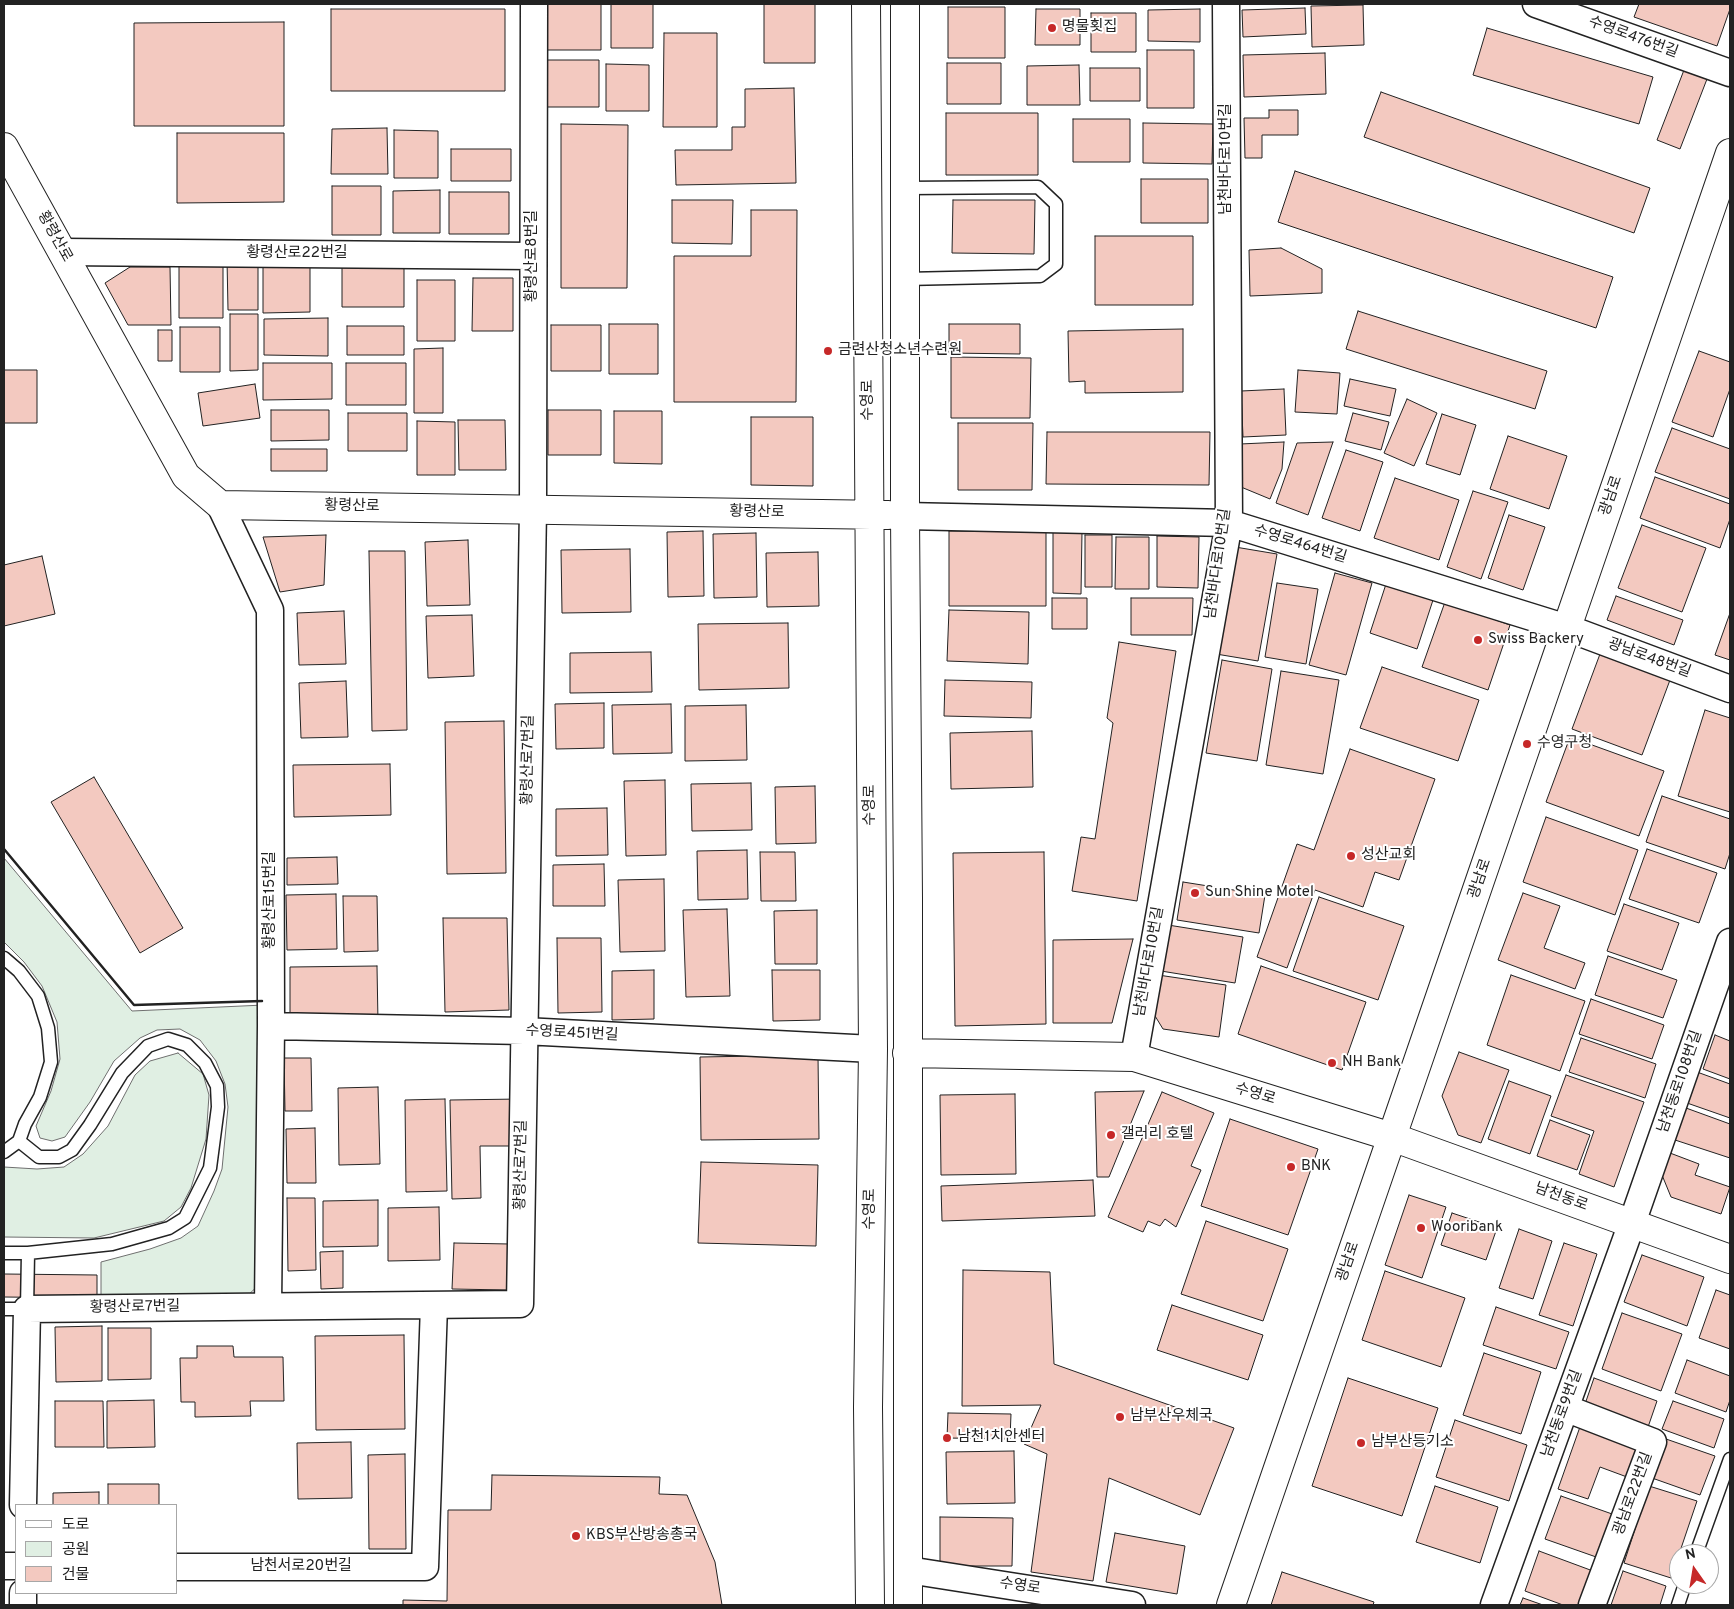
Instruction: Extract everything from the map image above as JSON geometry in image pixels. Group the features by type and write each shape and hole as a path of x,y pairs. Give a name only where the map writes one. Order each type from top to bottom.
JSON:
{"main road":[{"name":"수영로","path":"866,4 873,1049 868,1407 870,1605"},
{"path":"905,4 908,1605"},
{"name":"황령산로","path":"4,147 186,476 220,505 905,516"},
{"name":"광남로","path":"1231,1605 1730,153"},
{"name":"수영로","path":"907,1053 1134,1057 1392,1137"},
{"name":"남천동로","path":"1392,1137 1730,1259"}],"street":[{"name":"황령산로8번길","path":"533,509 534,4"},
{"name":"남천바다로10번길","path":"1134,1057 1228,523 1226,4"},
{"name":"수영로476번길","path":"1536,4 1730,73"},
{"name":"황령산로22번길","path":"62,252 533,256"},
{"name":"황령산로15번길","path":"220,505 270,610 271,1026 268,1306"},
{"name":"황령산로7번길","path":"16,1309 520,1304 533,509"},
{"name":"수영로464번길","path":"905,516 1228,523 1567,628"},
{"name":"광남로48번길","path":"1567,628 1730,690"},
{"name":"남천동로108번길","path":"1632,1223 1730,942"},
{"name":"수영로451번길","path":"271,1026 524,1031 873,1049"},
{"name":"남천동로9번길","path":"1494,1605 1632,1223"},
{"name":"남천서로20번길","path":"178,1567 425,1567 434,1305"},
{"path":"16,1309 24,1504"},
{"name":"광남로22번길","path":"1565,1408 1653,1442 1592,1605"},
{"name":"수영로","path":"908,1570 1132,1605"}],"lane":[{"path":"905,188 1038,187 1056,204 1056,264 1040,276 905,279"},
{"path":"4,958 19,971 38,996 48,1028 51,1062 40,1097 25,1124 19,1141 4,1152"},
{"path":"4,1253 28,1253 112,1244 169,1228 185,1218 210,1168 218,1107 217,1086 205,1063 187,1045 168,1039 148,1046 122,1073 72,1150 59,1157 39,1157 19,1141"},
{"path":"16,1309 28,1253"},
{"path":"1700,1544 1730,1459"}],"green space":[{"path":"4,858 132,1011 264,1005 263,1281 245,1298 101,1295 101,1262 150,1249 181,1238 198,1226 222,1169 228,1107 225,1084 216,1061 200,1040 180,1029 157,1030 140,1038 114,1061 90,1102 65,1137 52,1141 40,1138 36,1126 51,1091 60,1059 57,1022 42,986 24,962 4,942"},
{"path":"178,1053 203,1074 209,1095 206,1139 191,1188 181,1207 164,1221 94,1238 4,1237 4,1167 37,1169 64,1167 83,1154 108,1126 135,1075 150,1061"}],"building":[{"path":"542,4 601,4 601,50 542,50"},
{"path":"611,4 653,4 653,48 611,48"},
{"path":"764,4 815,4 815,63 764,63"},
{"path":"1639,4 1730,4 1730,9 1717,46 1634,17"},
{"path":"1363,5 1364,45 1312,47 1311,6"},
{"path":"948,7 1005,7 1005,58 948,58"},
{"path":"1305,8 1306,34 1243,37 1242,10"},
{"path":"331,9 505,9 505,91 331,91"},
{"path":"1036,9 1080,9 1080,45 1035,45"},
{"path":"1200,9 1200,42 1148,41 1148,10"},
{"path":"1091,13 1136,13 1136,52 1091,52"},
{"path":"284,22 284,126 134,126 134,23"},
{"path":"1487,28 1653,77 1639,124 1473,75"},
{"path":"664,33 717,33 717,127 663,127"},
{"path":"1147,50 1194,50 1194,108 1147,108"},
{"path":"1325,53 1326,94 1244,97 1243,55"},
{"path":"545,60 599,60 599,107 545,107"},
{"path":"947,63 1001,63 1001,104 947,104"},
{"path":"606,64 649,65 649,111 606,111"},
{"path":"1079,65 1080,105 1027,105 1027,66"},
{"path":"1090,68 1140,68 1140,101 1090,101"},
{"path":"1684,70 1707,79 1680,149 1657,140"},
{"path":"794,88 796,183 676,185 675,150 732,150 732,127 745,127 745,89"},
{"path":"1381,92 1650,188 1634,233 1364,137"},
{"path":"1269,110 1298,110 1298,135 1262,135 1262,158 1245,158 1244,118 1269,118"},
{"path":"946,113 1038,113 1038,175 946,175"},
{"path":"1073,119 1130,119 1130,162 1073,162"},
{"path":"1143,123 1213,124 1212,164 1143,163"},
{"path":"561,124 628,125 627,288 561,288"},
{"path":"387,128 388,174 331,174 332,129"},
{"path":"394,130 438,131 438,178 394,178"},
{"path":"177,133 284,133 284,202 177,203"},
{"path":"451,149 511,149 511,181 451,181"},
{"path":"1295,171 1613,277 1596,328 1278,222"},
{"path":"1141,179 1208,179 1208,223 1141,223"},
{"path":"332,186 381,186 381,235 332,235"},
{"path":"440,190 440,233 393,233 393,191"},
{"path":"449,192 509,192 509,234 449,234"},
{"path":"672,200 733,200 732,244 672,243"},
{"path":"953,200 1035,200 1034,254 952,253"},
{"path":"751,210 797,210 796,402 674,402 674,256 751,256"},
{"path":"1095,236 1193,236 1193,305 1095,305"},
{"path":"1281,248 1322,269 1322,293 1250,296 1249,250"},
{"path":"227,259 258,259 258,310 228,310"},
{"path":"263,261 310,261 310,312 263,313"},
{"path":"179,264 223,264 223,318 179,318"},
{"path":"342,265 404,266 404,307 342,307"},
{"path":"130,267 170,267 171,325 128,325 105,283"},
{"path":"473,278 513,278 513,331 472,331"},
{"path":"417,280 455,280 455,341 417,341"},
{"path":"1358,311 1547,371 1535,409 1346,349"},
{"path":"230,314 258,314 258,370 230,371"},
{"path":"328,318 328,356 264,355 264,319"},
{"path":"609,324 658,324 658,374 609,374"},
{"path":"949,324 1020,324 1020,354 949,353"},
{"path":"551,325 601,325 601,371 551,371"},
{"path":"347,326 404,326 404,355 347,355"},
{"path":"180,327 220,327 220,372 180,372"},
{"path":"1183,329 1183,392 1085,393 1085,381 1069,382 1068,331"},
{"path":"158,330 172,330 172,361 158,361"},
{"path":"443,348 443,413 414,413 414,349"},
{"path":"1699,351 1730,362 1730,389 1713,437 1672,422"},
{"path":"951,357 1031,358 1030,418 951,418"},
{"path":"263,363 332,363 332,399 263,400"},
{"path":"346,363 406,363 406,405 346,405"},
{"path":"4,370 37,370 37,423 4,423"},
{"path":"1298,370 1340,373 1337,414 1295,412"},
{"path":"1350,379 1396,389 1390,416 1344,406"},
{"path":"255,384 260,418 203,426 198,393"},
{"path":"1284,389 1286,435 1243,437 1241,391"},
{"path":"1407,399 1437,413 1414,466 1384,453"},
{"path":"271,410 329,410 329,440 271,441"},
{"path":"548,410 601,410 601,455 548,455"},
{"path":"614,411 662,411 662,464 614,463"},
{"path":"348,413 407,413 407,451 348,451"},
{"path":"1353,413 1389,422 1381,450 1345,441"},
{"path":"1442,414 1476,425 1460,475 1426,464"},
{"path":"751,417 813,417 813,486 751,485"},
{"path":"458,420 505,420 506,470 459,470"},
{"path":"417,421 455,422 455,475 417,475"},
{"path":"958,423 1033,423 1032,490 958,490"},
{"path":"1672,428 1730,449 1730,499 1655,472"},
{"path":"1047,432 1210,432 1209,485 1046,484"},
{"path":"1508,436 1567,456 1549,509 1490,489"},
{"path":"1284,442 1282,469 1270,499 1241,487 1240,444"},
{"path":"1333,442 1308,515 1276,503 1297,443"},
{"path":"271,449 327,449 327,471 271,471"},
{"path":"1346,450 1383,462 1360,531 1322,518"},
{"path":"1655,477 1730,504 1730,519 1720,548 1640,518"},
{"path":"1395,478 1459,500 1439,560 1374,538"},
{"path":"1473,491 1508,502 1481,579 1447,567"},
{"path":"1509,515 1545,527 1523,590 1488,578"},
{"path":"1642,525 1706,548 1682,612 1618,588"},
{"path":"703,531 704,596 668,597 667,532"},
{"path":"949,531 1046,532 1046,606 949,606"},
{"path":"1053,532 1082,532 1081,594 1053,593"},
{"path":"756,533 757,597 714,598 713,534"},
{"path":"326,535 324,585 280,592 263,537"},
{"path":"1085,535 1112,535 1112,587 1085,587"},
{"path":"1157,536 1199,537 1198,588 1157,587"},
{"path":"1116,537 1149,537 1149,589 1115,589"},
{"path":"468,540 470,605 427,606 425,542"},
{"path":"1235,547 1277,554 1258,661 1216,654"},
{"path":"630,549 631,612 562,613 561,550"},
{"path":"369,551 405,551 407,730 372,731"},
{"path":"818,552 819,606 767,607 766,553"},
{"path":"42,556 55,614 4,626 4,565"},
{"path":"1335,573 1372,583 1346,675 1309,665"},
{"path":"1387,581 1434,597 1417,649 1370,633"},
{"path":"1277,583 1318,589 1306,664 1265,657"},
{"path":"1616,596 1683,620 1674,645 1607,620"},
{"path":"1052,598 1087,598 1087,629 1052,629"},
{"path":"1131,598 1193,598 1192,635 1131,635"},
{"path":"1445,602 1510,625 1488,690 1422,667"},
{"path":"949,610 1029,612 1028,664 947,661"},
{"path":"344,611 346,664 299,665 297,613"},
{"path":"1730,613 1730,660 1715,655"},
{"path":"472,615 474,676 428,678 426,616"},
{"path":"788,623 789,688 699,690 698,624"},
{"path":"1119,642 1176,651 1137,901 1072,891 1081,837 1095,839 1113,723 1107,718"},
{"path":"651,652 652,692 570,693 570,653"},
{"path":"1600,654 1670,680 1642,755 1572,729"},
{"path":"1222,660 1272,669 1257,761 1206,753"},
{"path":"1382,667 1479,700 1458,761 1360,728"},
{"path":"1281,671 1339,680 1323,774 1266,765"},
{"path":"945,680 1032,682 1031,718 944,716"},
{"path":"346,681 348,737 301,738 299,683"},
{"path":"604,703 604,748 556,749 555,704"},
{"path":"671,704 672,753 613,754 612,705"},
{"path":"746,705 747,760 685,761 685,706"},
{"path":"1705,710 1730,718 1730,812 1678,796"},
{"path":"504,721 506,873 447,874 445,722"},
{"path":"1032,731 1033,787 951,789 950,733"},
{"path":"1570,737 1664,771 1639,836 1546,802"},
{"name":"성산교회","path":"1350,749 1435,779 1399,880 1375,872 1363,907 1315,890 1287,968 1257,957 1297,844 1314,850"},
{"path":"390,764 391,815 294,817 293,765"},
{"path":"94,777 183,928 140,953 51,802"},
{"path":"665,780 666,855 626,856 624,781"},
{"path":"751,783 752,830 692,831 691,784"},
{"path":"815,786 816,843 776,844 775,787"},
{"path":"1662,796 1730,819 1730,853 1725,869 1646,842"},
{"path":"607,808 608,855 556,856 556,809"},
{"path":"1546,817 1638,850 1615,915 1523,882"},
{"path":"1647,849 1717,873 1699,923 1629,899"},
{"path":"747,850 748,899 698,900 697,851"},
{"path":"760,852 795,852 796,901 761,901"},
{"path":"1044,852 1046,1024 955,1026 953,853"},
{"path":"337,857 338,884 287,885 287,858"},
{"path":"604,864 605,906 553,906 553,865"},
{"path":"664,879 665,951 620,952 618,880"},
{"path":"1183,882 1265,895 1259,933 1177,920"},
{"path":"1523,893 1560,906 1544,948 1585,963 1575,989 1498,960"},
{"path":"336,894 337,949 287,950 286,895"},
{"path":"343,896 377,896 378,951 344,952"},
{"path":"1319,897 1404,926 1378,1000 1293,971"},
{"path":"1624,904 1679,923 1662,970 1607,951"},
{"path":"727,909 730,996 686,997 683,910"},
{"path":"817,910 817,964 775,964 774,911"},
{"path":"443,918 507,918 509,1010 445,1012"},
{"path":"1168,925 1243,937 1235,983 1161,971"},
{"path":"557,938 601,938 602,1012 558,1013"},
{"path":"1133,939 1112,1023 1053,1023 1053,940"},
{"path":"1608,956 1677,980 1663,1018 1595,995"},
{"path":"377,966 378,1022 290,1024 290,967"},
{"path":"1261,966 1366,1002 1342,1070 1238,1034"},
{"path":"654,970 654,1019 612,1020 612,971"},
{"path":"772,970 820,970 820,1020 773,1021"},
{"path":"1158,975 1226,985 1219,1037 1163,1029 1152,1011"},
{"path":"1511,975 1585,1001 1560,1071 1487,1045"},
{"path":"1591,999 1664,1025 1652,1059 1579,1034"},
{"path":"1715,1035 1730,1041 1730,1079 1703,1069"},
{"path":"1581,1038 1656,1064 1645,1098 1569,1072"},
{"path":"1459,1052 1509,1070 1481,1143 1458,1135 1442,1096"},
{"path":"818,1055 819,1139 701,1140 700,1057"},
{"path":"284,1058 311,1058 312,1111 285,1111"},
{"path":"1697,1072 1730,1084 1730,1118 1687,1103"},
{"path":"1566,1075 1644,1102 1614,1187 1579,1174 1594,1131 1551,1116"},
{"path":"1509,1081 1551,1096 1530,1154 1488,1139"},
{"path":"378,1087 380,1164 339,1165 338,1088"},
{"name":"갤러리 호텔","path":"1144,1091 1109,1177 1097,1177 1095,1092"},
{"path":"1162,1092 1214,1113 1191,1166 1201,1170 1176,1227 1165,1219 1160,1226 1148,1221 1143,1232 1108,1217"},
{"path":"1015,1094 1016,1174 941,1175 940,1095"},
{"path":"445,1099 447,1191 406,1192 405,1100"},
{"path":"521,1099 521,1146 480,1146 481,1198 452,1199 450,1100"},
{"path":"1686,1108 1730,1124 1730,1158 1675,1140"},
{"path":"1230,1119 1318,1149 1288,1235 1201,1206"},
{"path":"1550,1120 1590,1135 1577,1170 1537,1156"},
{"path":"315,1128 316,1183 287,1183 286,1129"},
{"path":"1670,1153 1699,1164 1695,1175 1730,1187 1721,1214 1671,1197 1662,1175"},
{"path":"701,1162 818,1165 816,1246 698,1243"},
{"path":"1093,1180 1095,1216 942,1221 941,1186"},
{"path":"1409,1195 1446,1207 1422,1278 1385,1265"},
{"path":"287,1198 315,1198 316,1270 288,1271"},
{"path":"378,1200 378,1246 323,1247 323,1201"},
{"path":"439,1207 440,1260 388,1261 388,1208"},
{"path":"1452,1213 1497,1228 1486,1260 1441,1245"},
{"path":"1206,1221 1288,1249 1263,1321 1181,1294"},
{"path":"1519,1229 1552,1241 1533,1299 1499,1288"},
{"path":"454,1243 510,1244 508,1290 452,1289"},
{"path":"1564,1243 1597,1254 1573,1326 1539,1315"},
{"path":"343,1251 343,1288 321,1289 320,1252"},
{"path":"1642,1255 1704,1277 1687,1326 1624,1302"},
{"name":"남부산우체국","path":"963,1270 1050,1272 1054,1364 1234,1428 1200,1515 1109,1478 1093,1581 1031,1572 1047,1454 1024,1444 1041,1405 962,1406"},
{"path":"1385,1271 1465,1298 1441,1367 1362,1340"},
{"path":"4,1274 97,1275 97,1298 4,1297"},
{"path":"1716,1290 1730,1295 1730,1349 1699,1338"},
{"path":"1172,1305 1263,1335 1248,1380 1157,1350"},
{"path":"1496,1307 1569,1332 1556,1369 1483,1345"},
{"path":"1622,1313 1682,1334 1661,1391 1602,1369"},
{"path":"102,1326 102,1381 56,1382 55,1327"},
{"path":"108,1328 151,1328 151,1379 108,1380"},
{"path":"404,1335 405,1429 316,1430 315,1336"},
{"path":"197,1346 233,1346 234,1357 283,1357 284,1401 250,1401 251,1416 195,1417 195,1402 181,1402 180,1358 197,1358"},
{"path":"1484,1353 1541,1372 1521,1434 1463,1415"},
{"path":"1687,1360 1730,1376 1730,1400 1726,1412 1675,1393"},
{"path":"1348,1378 1438,1408 1402,1516 1312,1486"},
{"path":"1594,1378 1657,1401 1647,1430 1584,1407"},
{"path":"154,1400 155,1447 107,1448 107,1401"},
{"path":"55,1401 103,1401 104,1447 55,1447"},
{"path":"1673,1401 1724,1419 1714,1448 1662,1429"},
{"path":"948,1413 1011,1414 1010,1439 947,1438"},
{"path":"1455,1420 1527,1445 1509,1501 1436,1477"},
{"path":"1581,1424 1639,1445 1627,1477 1600,1467 1588,1499 1558,1489"},
{"path":"1666,1439 1715,1456 1700,1495 1652,1478"},
{"path":"351,1442 352,1498 298,1499 297,1443"},
{"path":"1014,1451 1015,1503 947,1504 946,1452"},
{"path":"405,1454 406,1549 369,1549 368,1455"},
{"name":"KBS부산방송총국","path":"492,1475 660,1477 659,1494 687,1495 715,1562 722,1605 403,1605 403,1600 447,1601 448,1510 491,1510"},
{"path":"108,1484 159,1484 159,1504 108,1504"},
{"path":"1435,1486 1498,1507 1480,1563 1416,1542"},
{"path":"1649,1486 1697,1501 1682,1544 1669,1544 1669,1577 1624,1563"},
{"path":"99,1492 99,1504 53,1504 53,1493"},
{"path":"1561,1496 1615,1515 1599,1558 1545,1539"},
{"path":"940,1517 1013,1518 1012,1566 940,1566"},
{"path":"1115,1533 1185,1546 1177,1594 1106,1582"},
{"path":"1539,1551 1593,1571 1580,1605 1563,1605 1525,1591"},
{"path":"1623,1571 1666,1586 1660,1605 1611,1605"},
{"path":"1282,1572 1374,1602 1373,1605 1271,1605"},
{"path":"1523,1598 1543,1605 1520,1605"}],"wall":[{"path":"4,849 134,1005 262,1001"}],"place":[{"name":"명물횟집","path":"1052,28"},
{"name":"금련산청소년수련원","path":"828,351"},
{"name":"Swiss Backery","path":"1478,640"},
{"name":"수영구청","path":"1527,744"},
{"name":"성산교회","path":"1351,856"},
{"name":"Sun Shine Motel","path":"1195,893"},
{"name":"NH Bank","path":"1332,1063"},
{"name":"갤러리 호텔","path":"1111,1135"},
{"name":"BNK","path":"1291,1167"},
{"name":"Wooribank","path":"1421,1228"},
{"name":"남부산우체국","path":"1120,1417"},
{"name":"남천1치안센터","path":"947,1438"},
{"name":"남부산등기소","path":"1361,1443"},
{"name":"KBS부산방송총국","path":"576,1536"}]}
